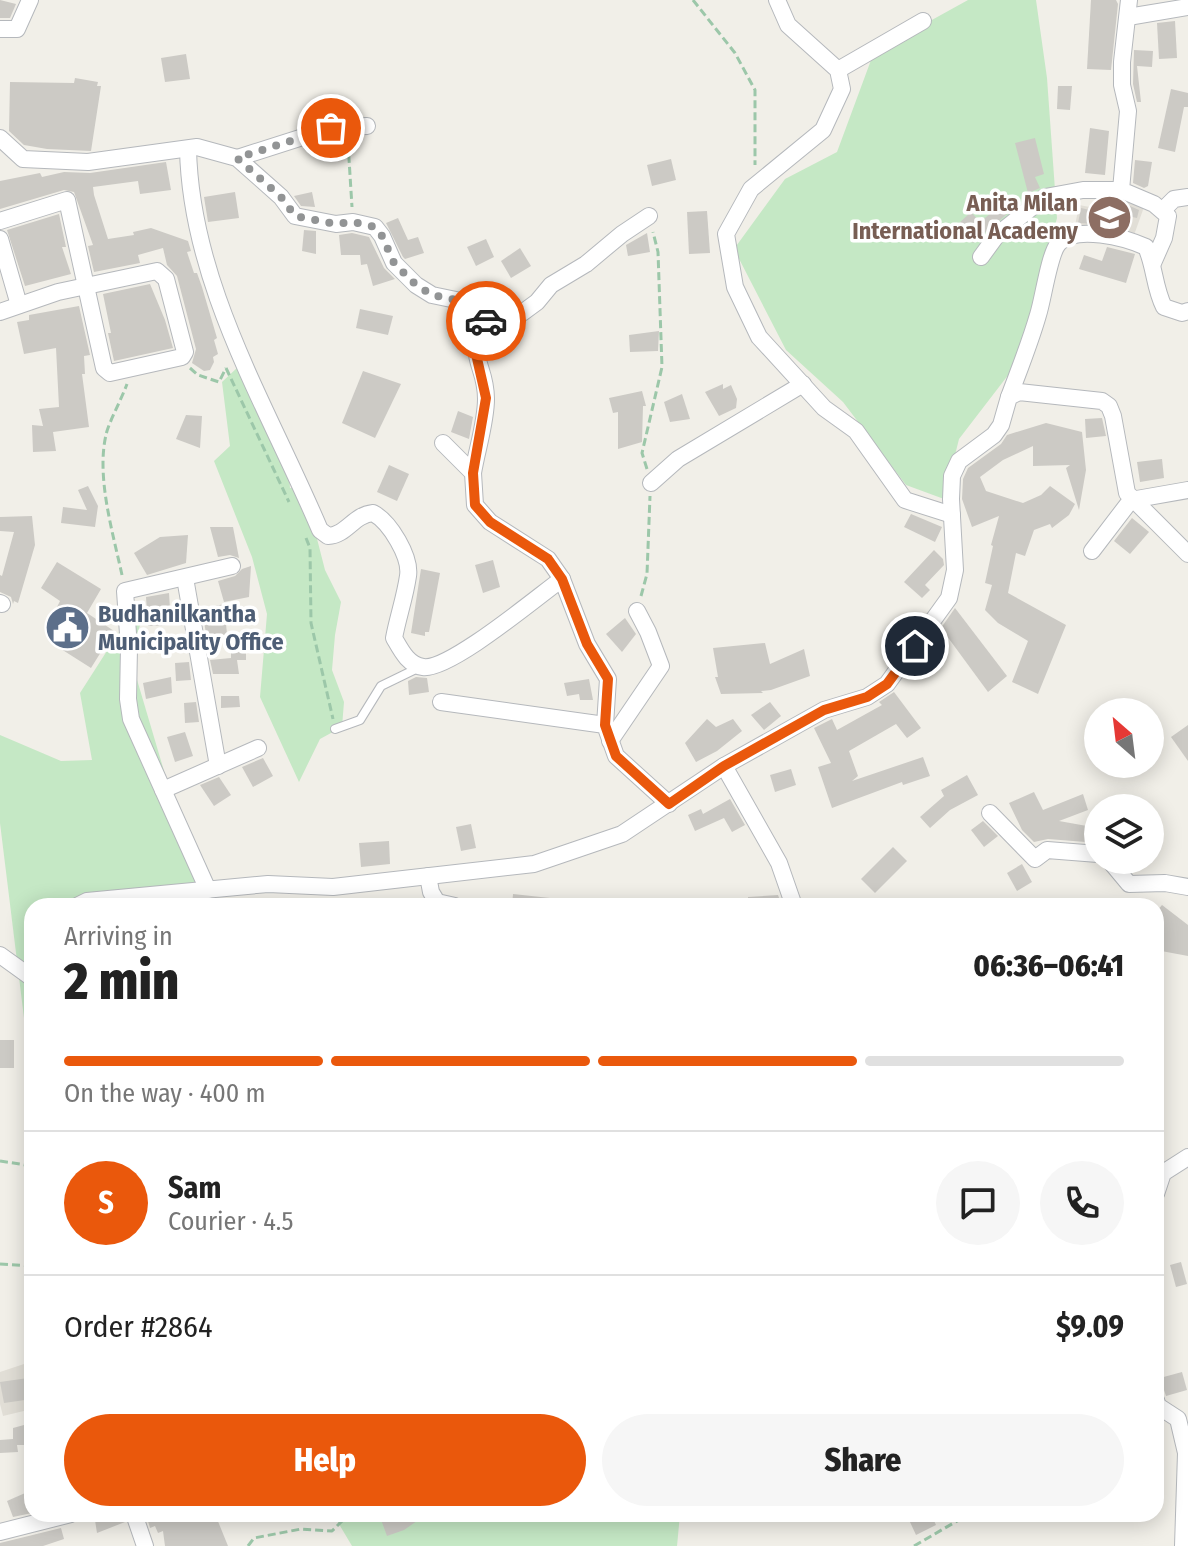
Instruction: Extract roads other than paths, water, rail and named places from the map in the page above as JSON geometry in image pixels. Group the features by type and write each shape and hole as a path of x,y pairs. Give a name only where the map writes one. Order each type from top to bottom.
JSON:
{"street":[{"path":"0,29 17,29 30,0"},
{"path":"777,0 788,25 838,70 842,89 823,130 755,185 726,234 735,287 759,337 824,408 856,431 905,500 952,515"},
{"path":"1121,190 1128,111 1122,85 1122,62 1129,9 1188,7"},
{"path":"838,70 923,21"},
{"path":"237,158 331,128 367,126"},
{"path":"0,138 23,159 88,162 197,147 237,158 281,197 295,216 375,227 394,263 416,285 432,295 480,305 490,315 522,313 537,302 551,285 586,264 649,216"},
{"path":"188,149 189,189 222,316 320,530 328,536 340,536 364,514 373,513 388,524 396,537 409,573 394,638 406,658 420,667 437,667 484,637 562,579"},
{"path":"981,257 997,235 1045,197 1083,190 1121,190 1163,210 1168,216 1164,238 1153,263"},
{"path":"1163,210 1174,199 1188,197"},
{"path":"0,221 67,200 87,286 104,368 110,373 182,357 185,352 166,279 157,271 87,286 58,292 0,312"},
{"path":"120,898 268,884 333,887 534,864 622,834 724,766 824,710 867,697 887,684 949,598 955,570 951,487 959,461 994,435 1001,425 1038,316 1058,243 1070,237 1106,235 1128,239 1146,247 1153,263 1156,292 1164,307 1182,313 1188,311"},
{"path":"0,239 19,305"},
{"path":"490,315 477,339 476,354 486,398 473,473 475,505 490,522 548,559 562,579 587,644 608,679 608,733 616,756 669,804"},
{"path":"651,483 678,459 803,384"},
{"path":"1009,397 1019,392 1102,401 1109,406 1127,493 1188,554"},
{"path":"443,443 473,473"},
{"path":"1092,551 1131,500 1188,490"},
{"path":"208,890 131,719 125,591 232,566"},
{"path":"185,578 218,766"},
{"path":"608,733 661,666 637,611"},
{"path":"441,702 608,733"},
{"path":"163,790 258,748"},
{"path":"724,766 779,863 791,898"},
{"path":"990,813 1035,859 1047,850 1084,853"},
{"path":"1121,874 1129,884 1165,883 1188,887"},
{"path":"428,876 435,898"},
{"path":"0,955 24,972"},
{"path":"1164,1171 1188,1157"},
{"path":"1164,1172 1188,1164"},
{"path":"1164,1410 1178,1419 1187,1449 1185,1536"},
{"path":"0,1532 39,1522"},
{"path":"137,1522 145,1546"}],"lane":[{"path":"335,729 360,720 381,686 420,667"}],"place":[{"name":"Anita Milan International Academy","path":"1109,217"},
{"name":"Budhanilkantha Municipality Office","path":"67,628"}]}
